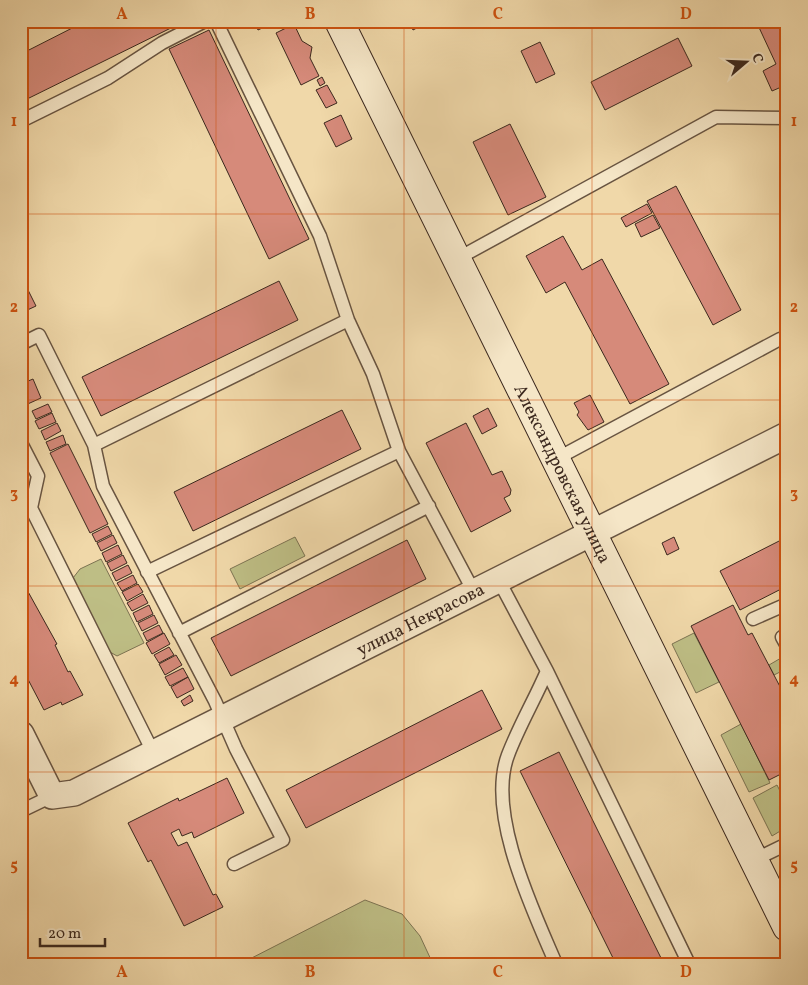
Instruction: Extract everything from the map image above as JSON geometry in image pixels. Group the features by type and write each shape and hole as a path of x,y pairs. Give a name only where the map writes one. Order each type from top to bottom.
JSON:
{"street":[{"name":"Александровская улица","path":"339,21 455,260 593,532 787,927"},
{"name":"улица Некрасова","path":"52,796 74,793 154,754 787,435"},
{"path":"21,734 52,796"}],"lane":[{"path":"21,121 108,78 162,43 205,21"},
{"path":"216,21 320,236 348,320 373,374 399,451 474,592"},
{"path":"455,260 716,117 787,118"},
{"path":"94,445 348,320"},
{"path":"21,344 39,335 94,445 103,486 283,840 234,864"},
{"path":"556,459 780,339"},
{"path":"21,443 38,476 32,508 154,754"},
{"path":"148,572 399,451"},
{"path":"179,633 429,506"},
{"path":"498,579 546,671 689,964"},
{"path":"753,619 787,604"},
{"path":"546,671 507,756 502,790 507,830 518,873 556,964"},
{"path":"21,811 52,796"},
{"path":"754,860 787,844"}],"green space":[{"path":"295,537 305,556 240,589 230,569"},
{"path":"101,559 144,643 117,656 110,652 73,578 80,569"},
{"path":"694,633 719,682 696,693 672,644"},
{"path":"781,658 786,669 774,675 769,665"},
{"path":"741,724 770,783 749,792 721,735"},
{"path":"777,785 787,805 787,827 772,836 753,798"},
{"path":"365,900 402,914 420,936 433,964 240,964"}],"building":[{"path":"86,21 175,21 177,25 21,102 21,54"},
{"path":"254,21 277,21 258,30"},
{"path":"281,21 298,21 284,28"},
{"path":"409,21 430,21 413,30"},
{"path":"756,21 787,21 787,87 786,85 772,91 763,71 776,64"},
{"path":"294,24 302,41 312,47 310,58 319,76 301,85 276,33"},
{"path":"209,30 309,239 269,259 169,49"},
{"path":"678,38 692,66 605,110 591,82"},
{"path":"540,42 555,74 536,83 521,51"},
{"path":"322,77 325,83 320,86 317,80"},
{"path":"327,85 337,103 326,108 316,90"},
{"path":"341,115 352,139 336,147 324,123"},
{"path":"510,124 546,197 508,215 473,142"},
{"path":"676,186 741,310 713,325 647,201"},
{"path":"647,204 652,213 626,227 621,218"},
{"path":"653,215 660,228 641,237 635,224"},
{"path":"563,236 582,270 602,259 669,384 630,404 565,282 546,293 526,256"},
{"path":"21,276 36,306 21,313"},
{"path":"279,281 298,320 101,416 82,377"},
{"path":"33,379 41,398 21,407 21,384"},
{"path":"590,395 604,422 588,430 577,415 579,412 574,403"},
{"path":"48,404 52,412 36,419 32,411"},
{"path":"488,408 497,426 482,434 473,416"},
{"path":"342,410 361,449 193,531 174,492"},
{"path":"52,413 56,422 39,429 35,421"},
{"path":"57,423 61,431 45,440 41,431"},
{"path":"466,423 492,475 502,471 511,490 510,495 504,498 511,511 471,532 426,443"},
{"path":"63,435 66,444 50,451 46,442"},
{"path":"68,444 108,524 90,533 50,453"},
{"path":"108,526 112,534 96,542 92,534"},
{"path":"113,535 117,543 101,551 97,543"},
{"path":"674,537 679,549 667,555 662,543"},
{"path":"787,537 787,586 740,610 720,571"},
{"path":"407,540 426,579 231,676 211,638"},
{"path":"118,545 122,554 106,562 102,553"},
{"path":"123,555 127,563 111,571 107,563"},
{"path":"128,565 132,573 116,581 112,573"},
{"path":"133,575 137,583 122,591 117,583"},
{"path":"21,579 57,644 55,645 68,672 70,671 83,695 62,705 61,702 44,710 21,666"},
{"path":"138,584 143,592 127,601 122,592"},
{"path":"143,594 148,603 132,611 127,603"},
{"path":"149,605 153,614 137,622 133,613"},
{"path":"733,605 748,635 752,633 787,700 787,771 769,780 691,626"},
{"path":"154,615 158,623 142,631 138,623"},
{"path":"159,625 163,633 147,641 143,633"},
{"path":"164,633 170,644 152,654 146,643"},
{"path":"169,647 174,655 159,663 154,655"},
{"path":"176,655 182,665 165,675 159,664"},
{"path":"183,668 188,677 170,686 165,677"},
{"path":"188,677 194,689 177,698 171,687"},
{"path":"482,690 502,729 306,828 286,790"},
{"path":"190,695 193,701 184,706 181,701"},
{"path":"559,752 664,964 616,964 520,771"},
{"path":"227,778 244,813 194,838 192,832 182,836 179,829 171,833 178,846 187,842 213,895 216,894 223,907 184,926 151,860 148,862 128,823 178,798 179,801"}]}
